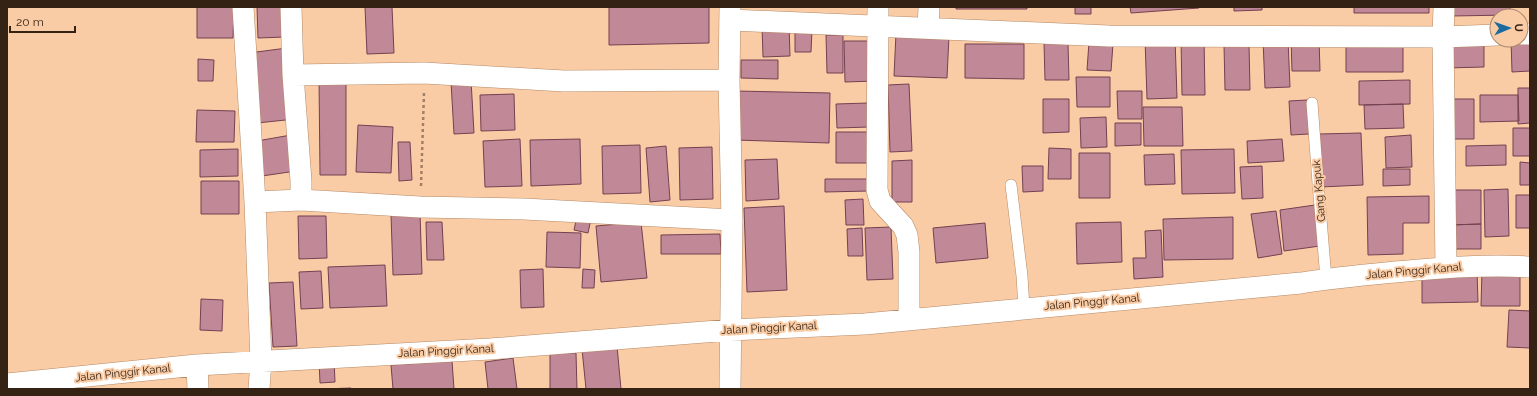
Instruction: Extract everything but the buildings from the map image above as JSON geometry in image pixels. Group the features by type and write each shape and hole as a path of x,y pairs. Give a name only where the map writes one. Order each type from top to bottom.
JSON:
{"street":[{"path":"244,7 255,202 260,361 259,389"},
{"path":"291,7 293,75 301,181 301,200"},
{"path":"928,28 930,7"},
{"path":"1444,7 1443,36 1446,267"},
{"path":"730,389 732,220 729,80 730,13 878,16 928,28 1109,36 1489,35"},
{"path":"878,16 877,190 880,201 890,214 903,226 907,235 909,252 908,319"},
{"path":"293,75 424,73 564,81 729,80"},
{"path":"255,202 301,200 420,207 524,209 732,220"},
{"name":"Jalan Pinggir Kanal","path":"7,384 196,365 490,348 730,330 865,324 1301,283 1326,279 1446,267 1530,267"},
{"path":"196,365 198,389"}],"lane":[{"name":"Gang Kapuk","path":"1312,103 1326,279"},
{"path":"1011,184 1022,276 1024,308"}],"path":[{"path":"420,207 424,73"}]}
